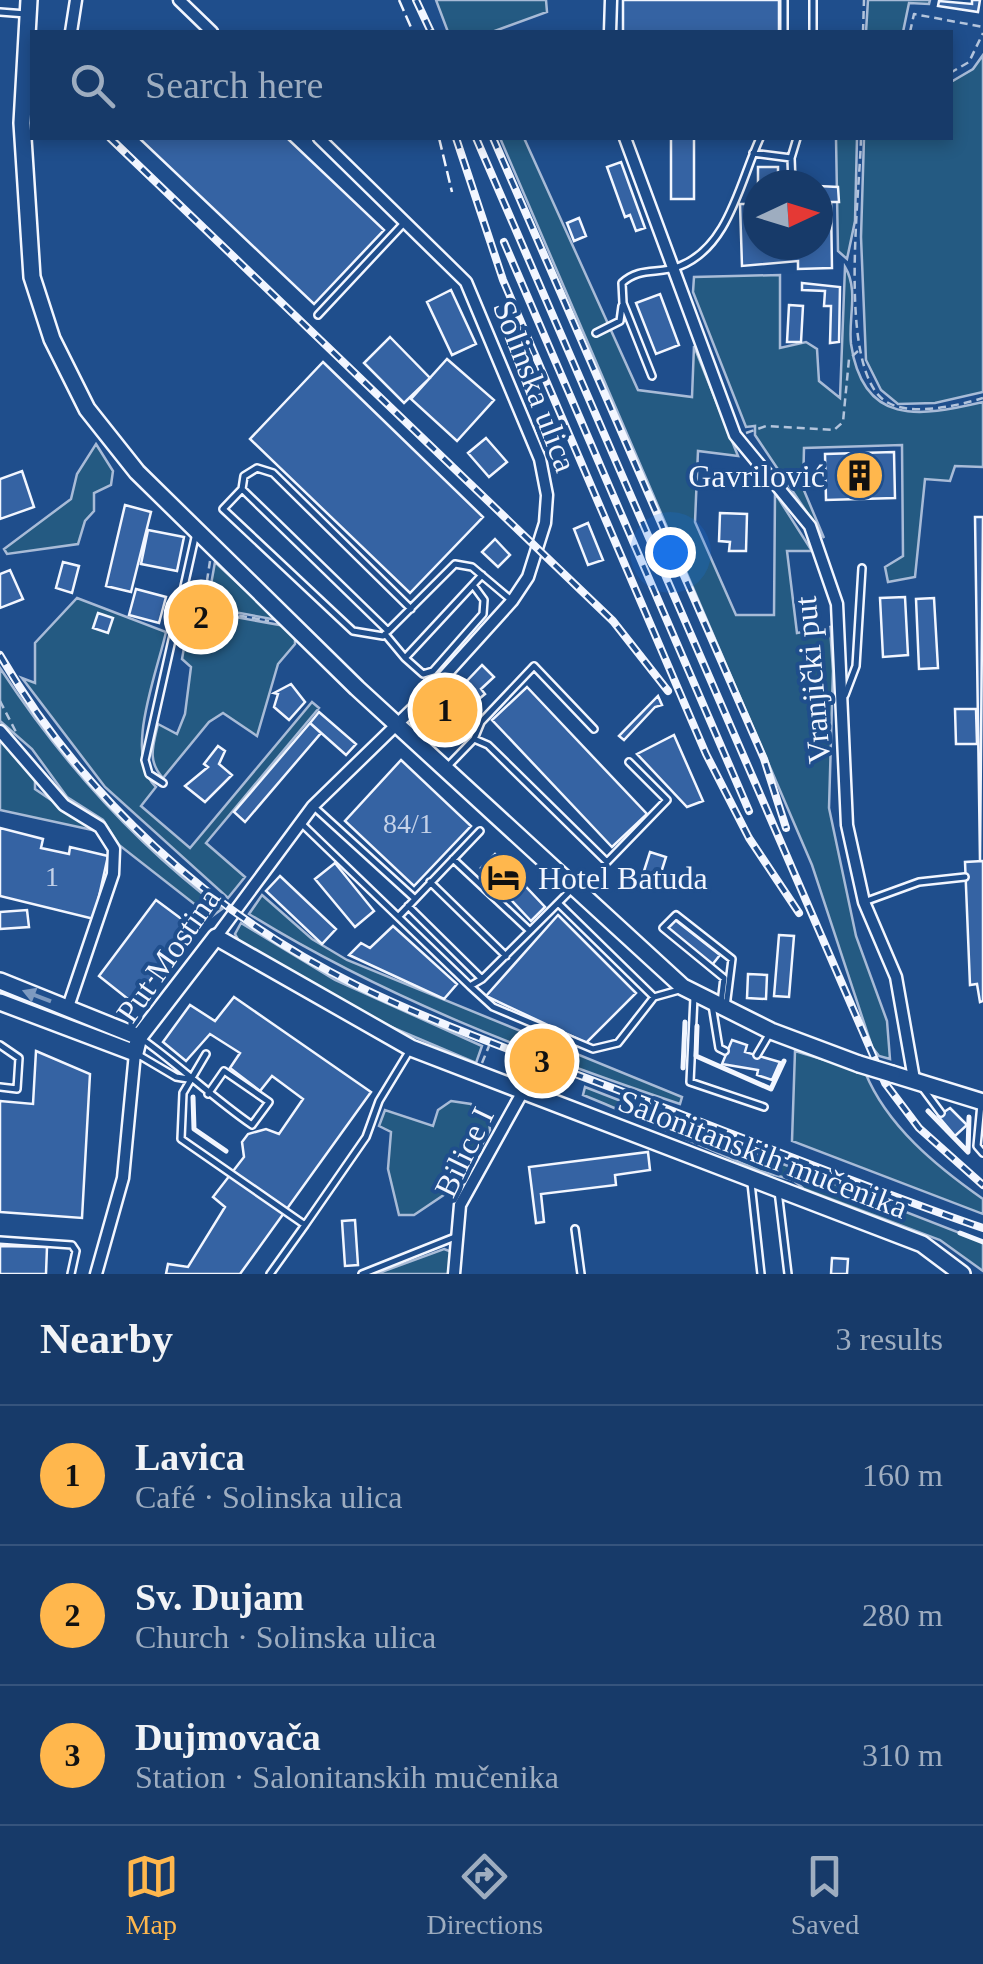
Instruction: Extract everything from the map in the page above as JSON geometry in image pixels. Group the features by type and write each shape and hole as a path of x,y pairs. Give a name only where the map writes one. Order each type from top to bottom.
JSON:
{"main road":[{"path":"29,7 22,123 32,277 52,339 87,409 137,472 682,992 790,1039 915,1080 982,1110"},
{"name":"Put Mostina","path":"137,1045 216,938"},
{"name":"Salonitanskih mučenika","path":"216,938 411,1048 922,1244 962,1274"},
{"path":"0,982 68,1007 137,1045"},
{"path":"0,1002 137,1045"}],"street":[{"path":"71,30 76,0"},
{"path":"179,0 210,30"},
{"path":"610,30 611,0"},
{"name":"Solinska ulica","path":"321,140 466,282 540,459 546,495 545,523 528,577 512,601 397,723"},
{"name":"Vranjički put","path":"626,140 740,440 810,526 837,604 847,826 864,902 896,977 907,1020 915,1080"},
{"name":"Put Mostina","path":"216,938 313,806 397,723"},
{"path":"0,731 64,805 100,826 114,850 113,874 68,1007"},
{"name":"Put Mostina","path":"96,1274 123,1178 137,1045"},
{"name":"Bilice I","path":"454,1274 460,1205 522,1093"}],"lane":[{"path":"784,0 784,30"},
{"path":"813,0 813,30"},
{"path":"0,12 29,7"},
{"path":"596,333 620,320 622,283 634,272 674,269 709,249 720,235 759,140"},
{"path":"791,170 796,140"},
{"path":"753,153 791,158"},
{"path":"318,315 405,222"},
{"path":"623,303 652,376"},
{"path":"386,634 353,631 224,508 242,489 244,476 257,468 272,473 410,609"},
{"path":"242,489 423,674 432,671 484,614 484,600 473,584"},
{"path":"162,784 149,774 145,760 196,530"},
{"path":"386,634 455,564 472,567 512,601"},
{"path":"844,698 856,666 862,568"},
{"path":"405,658 482,575"},
{"path":"446,768 474,738 480,722 534,666 594,729"},
{"path":"474,738 488,745 607,862 667,800 629,762"},
{"path":"313,806 414,898"},
{"path":"300,822 493,1007 593,1049 618,1043 654,997 682,992 690,1082 764,1107"},
{"path":"400,915 480,831"},
{"path":"453,859 530,931"},
{"path":"864,902 918,882 965,877"},
{"path":"430,882 506,956"},
{"path":"470,986 482,979 574,888"},
{"path":"558,903 654,997"},
{"path":"408,906 482,979"},
{"path":"719,1006 732,958 676,914 663,928 724,978 719,1006 719,1048 724,1051"},
{"path":"757,1055 771,1031"},
{"path":"0,1045 19,1058 16,1089 0,1087"},
{"path":"137,1045 176,1077 188,1079"},
{"path":"137,1045 183,1070 188,1079 208,1094 252,1125 269,1102 224,1071 208,1094"},
{"path":"270,1274 366,1138 378,1101 411,1048"},
{"path":"206,1054 182,1092 181,1139 305,1225"},
{"path":"915,1080 941,1113"},
{"path":"982,1110 977,1146 983,1153"},
{"path":"750,1178 761,1274"},
{"path":"777,1188 788,1274"},
{"path":"575,1229 581,1274"},
{"name":"Bilice I","path":"362,1274 458,1236"},
{"path":"0,1240 72,1245 76,1251 71,1274"}],"path":[{"path":"863,30 864,0"},
{"path":"910,30 914,14 983,30 969,62 953,72"},
{"path":"861,140 858,350 874,391 895,406 935,407 983,398"},
{"path":"740,440 749,430 766,426 834,430 842,422 849,359 858,350"},
{"path":"203,609 212,546"},
{"path":"179,604 295,625"},
{"path":"0,701 16,727 18,748"},
{"path":"476,1074 489,1046"}],"shaded area":[{"path":"436,0 546,0 547,12 498,30 447,30"},
{"path":"868,0 930,0 929,4 909,3 903,30 866,30"},
{"path":"983,55 983,392 935,403 898,404 881,390 866,360 861,237 864,140 953,140 953,81 973,69"},
{"path":"501,140 525,140 638,390 692,397 694,346 738,456 698,451 695,522 736,615 774,615 775,493 812,551 787,551 797,633 830,627 833,671 829,808 856,936 887,1021 890,1059 879,1056 872,1047 812,865"},
{"path":"836,140 857,140 855,221 847,259 838,251"},
{"path":"845,267 852,295 851,344 857,371 868,390 881,402 916,412 983,402 983,467 955,466 950,481 925,479 915,577 888,582 885,567 903,556 902,445 804,448 803,488 824,538 755,435 755,426 746,427 693,292 694,277 780,275 780,348 806,342 817,349 819,381 840,398"},
{"path":"96,444 113,471 111,485 94,493 94,511 85,521 78,544 7,554 4,549 71,499 77,474"},
{"path":"215,562 277,620 207,607"},
{"path":"77,598 166,632 142,735 142,755 156,787 141,806 190,848 312,702 319,708 206,843 245,877 228,898 105,787 22,678 35,683 35,643"},
{"path":"191,609 285,626 295,636 295,644 278,664 257,736 223,713 209,722 163,778 153,759 153,746 158,724 177,734 185,714 191,667 182,659"},
{"path":"0,668 100,798 158,856 222,909 211,917 119,845 103,820 67,797 32,749 0,721"},
{"path":"0,736 35,775 35,789 97,831 0,810"},
{"path":"262,895 312,939 347,960 682,1097 680,1104 513,1044 352,972 249,914"},
{"path":"241,923 335,980 482,1046 476,1063 377,1021 239,941 235,934"},
{"path":"795,1051 865,1072 874,1092 900,1127 948,1173 983,1199 983,1214 792,1141"},
{"path":"585,1087 983,1242 983,1271 940,1240 804,1189 793,1180 760,1171 583,1095"},
{"path":"451,1101 471,1104 489,1122 490,1130 471,1165 466,1162 457,1178 460,1184 414,1215 399,1215 388,1169 391,1132 379,1126 385,1110 433,1126 438,1110"},
{"path":"444,1249 452,1252 451,1274 376,1274"}],"building":[{"path":"623,0 779,0 779,30 623,30"},
{"path":"972,0 980,0 978,12 938,6 939,1 972,4"},
{"path":"141,140 289,140 384,230 314,304"},
{"path":"671,140 694,140 694,199 671,199"},
{"path":"621,162 645,228 636,231 630,215 625,217 607,167"},
{"path":"833,187 838,187 839,202 833,202"},
{"path":"740,204 743,260 832,260 832,268 798,269 798,261 742,266"},
{"path":"579,218 586,236 574,241 567,223"},
{"path":"802,283 840,287 839,342 830,343 831,306 824,306 825,291 802,290"},
{"path":"451,290 476,344 452,355 427,302"},
{"path":"660,294 679,345 656,354 636,303"},
{"path":"789,305 803,306 801,342 787,342"},
{"path":"390,337 430,378 404,403 364,363"},
{"path":"447,359 494,400 457,441 411,399"},
{"path":"323,362 483,517 410,593 250,439"},
{"path":"486,438 507,462 489,477 468,453"},
{"name":"Gavrilović","path":"894,452 895,498 826,500 825,454"},
{"path":"22,471 34,507 0,519 0,479"},
{"path":"125,505 151,512 131,592 106,586"},
{"path":"720,513 747,514 746,551 729,551 730,542 719,541"},
{"path":"975,517 983,517 980,861"},
{"path":"588,523 603,560 588,565 574,529"},
{"path":"148,530 184,537 177,571 141,564"},
{"path":"495,539 510,555 498,567 482,552"},
{"path":"63,562 79,566 72,593 56,588"},
{"path":"10,570 23,599 0,608 0,574"},
{"path":"136,589 166,597 159,623 129,615"},
{"path":"905,597 908,655 883,657 880,598"},
{"path":"934,598 938,668 919,669 916,599"},
{"path":"98,613 113,618 108,633 93,628"},
{"path":"482,665 494,677 481,689 485,694 479,699 464,684"},
{"path":"291,684 305,702 289,720 274,707 278,694 274,693"},
{"path":"527,687 647,814 612,847 492,720"},
{"path":"444,695 460,708 446,724 430,711"},
{"path":"658,696 662,705 655,707 624,740 619,736"},
{"path":"955,709 976,709 977,744 956,744"},
{"path":"319,712 356,744 346,755 310,723"},
{"path":"310,723 321,733 245,822 234,812"},
{"path":"674,735 703,801 687,807 637,754"},
{"path":"218,746 225,751 219,764 232,775 205,802 185,786 208,767 204,764"},
{"path":"401,760 471,826 414,886 345,821"},
{"path":"0,828 43,839 41,848 69,854 70,847 108,856 94,919 0,896"},
{"path":"650,852 666,857 660,876 644,871"},
{"path":"495,854 545,907 531,921 481,868"},
{"path":"983,861 980,1002 977,984 970,985 965,862"},
{"path":"335,863 374,911 355,927 315,879"},
{"path":"280,876 336,929 322,944 266,891"},
{"path":"156,900 191,926 133,1003 99,976"},
{"path":"27,910 29,927 0,929 0,912"},
{"path":"558,915 636,993 586,1043 486,996"},
{"path":"674,919 720,955 712,965 665,930"},
{"path":"393,926 457,984 444,999 349,955 361,943 370,948"},
{"path":"779,935 794,936 789,997 774,996"},
{"path":"748,974 767,975 766,999 747,998"},
{"path":"234,997 371,1092 240,1274 166,1274 168,1264 188,1267 225,1207 213,1197 244,1157 242,1142 248,1134 266,1129 279,1134 303,1099 272,1076 260,1091 230,1068 240,1053 210,1034 186,1061 163,1042 190,1005 215,1021"},
{"path":"732,1040 747,1045 745,1052 780,1062 772,1080 757,1075 758,1070 722,1064"},
{"path":"36,1051 90,1074 82,1218 0,1212 0,1101 33,1104"},
{"path":"950,1108 967,1125 955,1136 938,1116"},
{"path":"648,1152 650,1170 615,1175 616,1185 541,1194 544,1222 536,1223 529,1167"},
{"path":"355,1220 358,1265 345,1266 342,1221"},
{"path":"0,1246 47,1247 46,1274 0,1274"},
{"path":"832,1258 848,1259 847,1274 831,1274"}],"railway":[{"path":"416,0 430,30"},
{"path":"112,140 613,621 668,691"},
{"path":"457,140 503,280 706,754 749,838 799,913"},
{"path":"477,140 885,1083 919,1128 983,1185"},
{"path":"494,140 764,759 786,828"},
{"path":"504,242 749,811"},
{"path":"0,655 70,756 154,846 250,923 302,956 390,1001 460,1030 983,1228"}],"fence":[{"path":"399,0 412,30"},
{"path":"439,140 452,192"}],"wall":[{"path":"683,1068 685,1022"},
{"path":"697,1026 696,1056 771,1089 784,1061"},
{"path":"193,1097 194,1129 226,1151"},
{"path":"928,1111 968,1152 969,1117"},
{"path":"960,1233 983,1242"}],"place":[{"name":"Gavrilović","path":"860,476"},
{"name":"Sv. Dujam","path":"201,617"},
{"name":"Lavica","path":"445,710"},
{"name":"Hotel Batuda","path":"503,878"},
{"name":"Dujmovača","path":"542,1061"}]}
